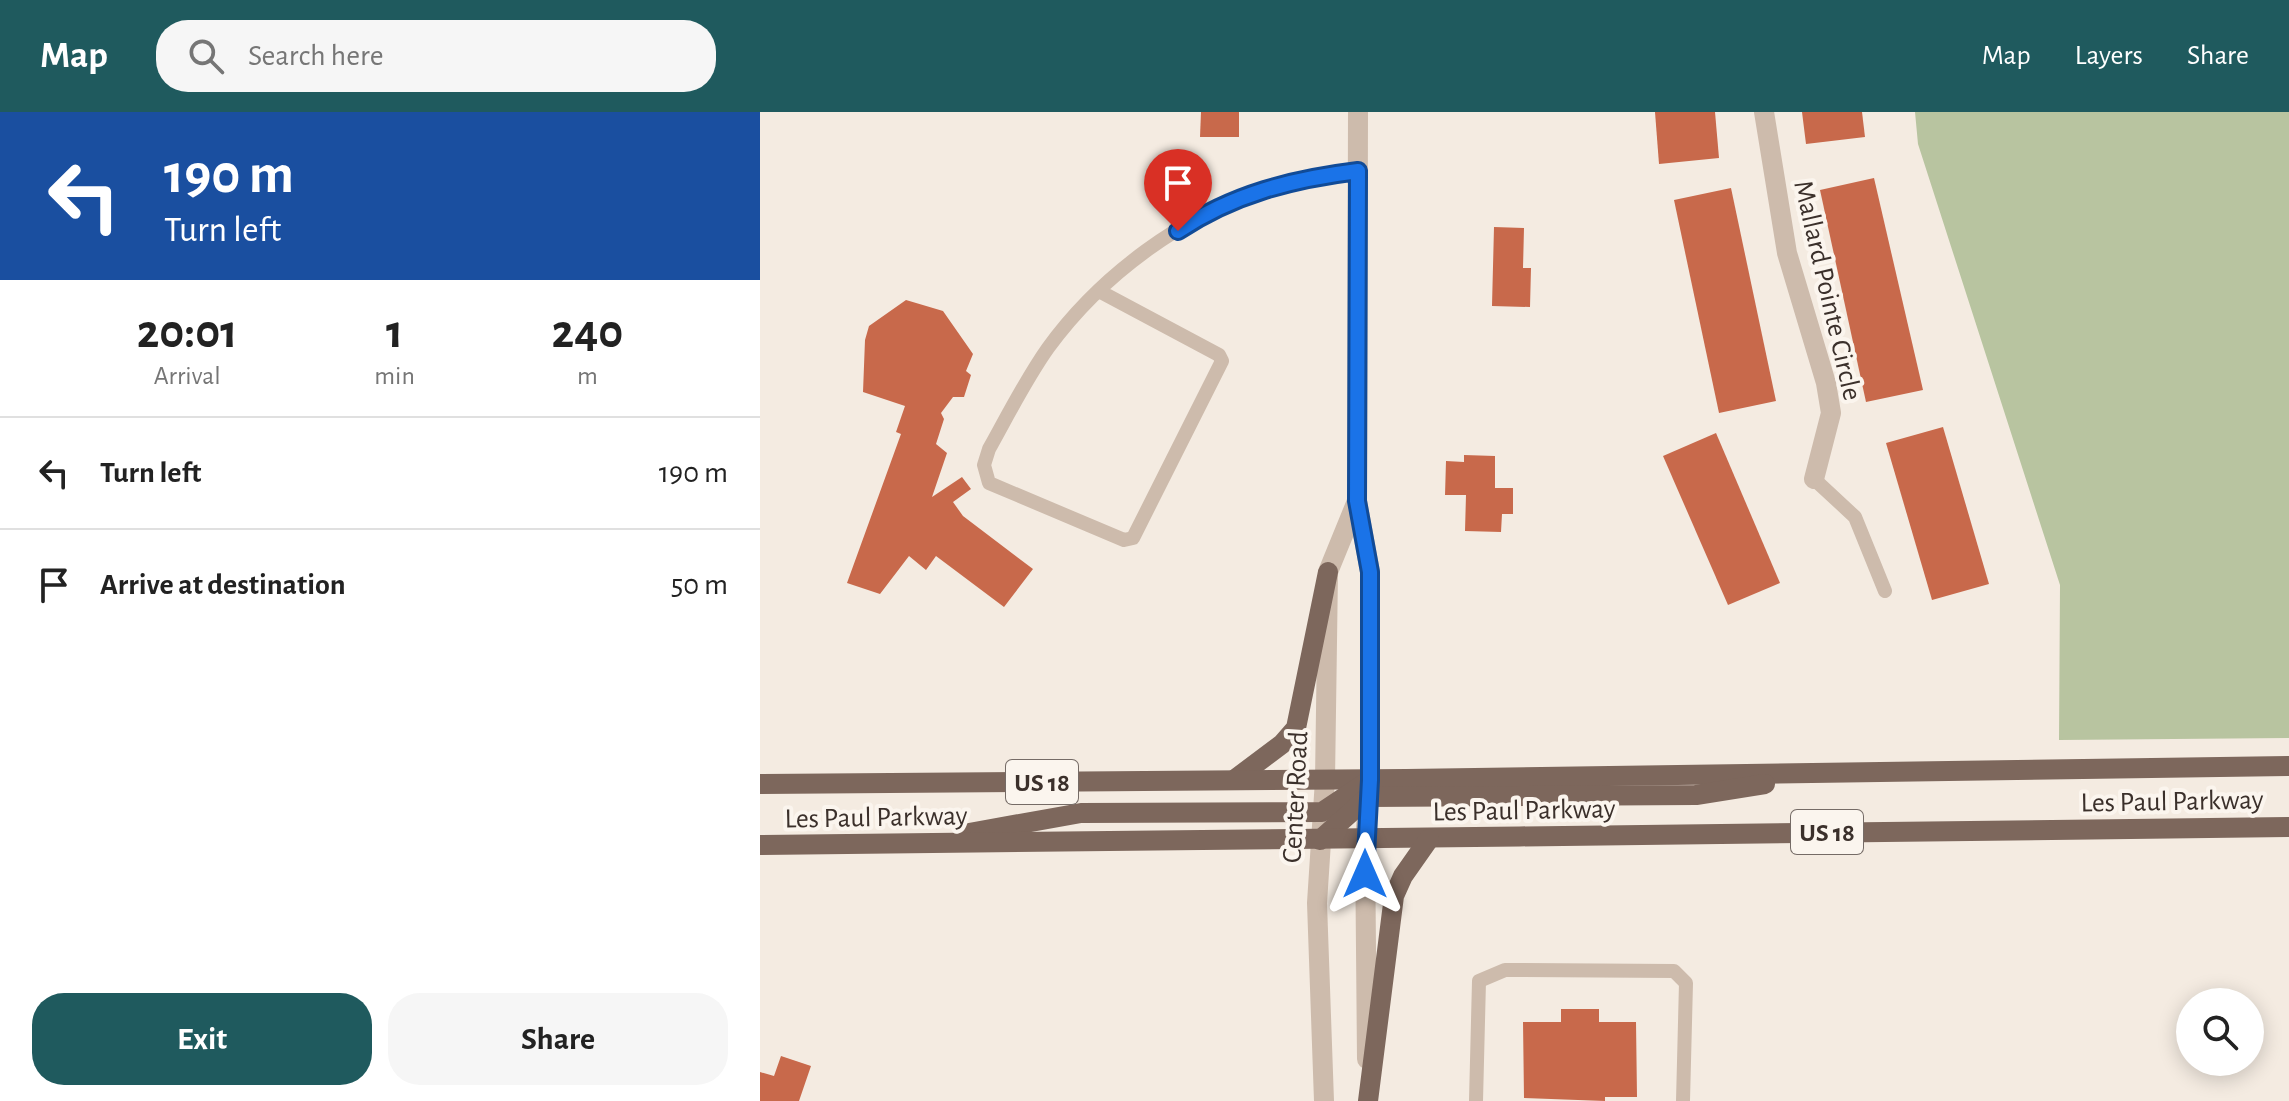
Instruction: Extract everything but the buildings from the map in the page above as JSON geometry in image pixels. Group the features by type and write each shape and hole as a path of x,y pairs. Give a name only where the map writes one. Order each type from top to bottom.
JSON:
{"main road":[{"path":"1234,780 1282,744 1296,728 1328,572"},
{"name":"Les Paul Parkway","path":"760,784 1325,780 1369,788 1844,773 2289,766"},
{"path":"914,844 1081,813 1322,812 1369,788"},
{"path":"1320,840 1369,788"},
{"name":"Les Paul Parkway","path":"760,845 2289,827"},
{"path":"1367,1101 1394,896 1403,876 1429,839"}],"street":[{"name":"Center Road","path":"1358,112 1357,501 1370,572 1369,788 1365,840 1367,1101"},
{"name":"Mallard Pointe Circle","path":"1764,112 1787,253 1826,383 1831,413 1814,479"},
{"name":"Center Road","path":"1324,1101 1317,903 1325,780 1328,572 1357,501"}],"lane":[{"path":"1099,291 1219,355 1222,361 1133,538 1124,540 989,483 984,465 989,449 1048,349 1089,299 1136,260 1199,217 1238,198 1306,177 1358,171"},
{"path":"1814,479 1855,517 1885,591"},
{"path":"1476,1101 1479,981 1505,970 1520,970 1674,971 1686,983 1683,1101"}],"green space":[{"path":"1915,112 2289,112 2289,738 2059,740 2060,585 1918,144"}],"route":[{"path":"1178,231 1238,198 1270,187 1306,177 1358,171 1357,501 1370,572 1370,780 1365,874"}]}
